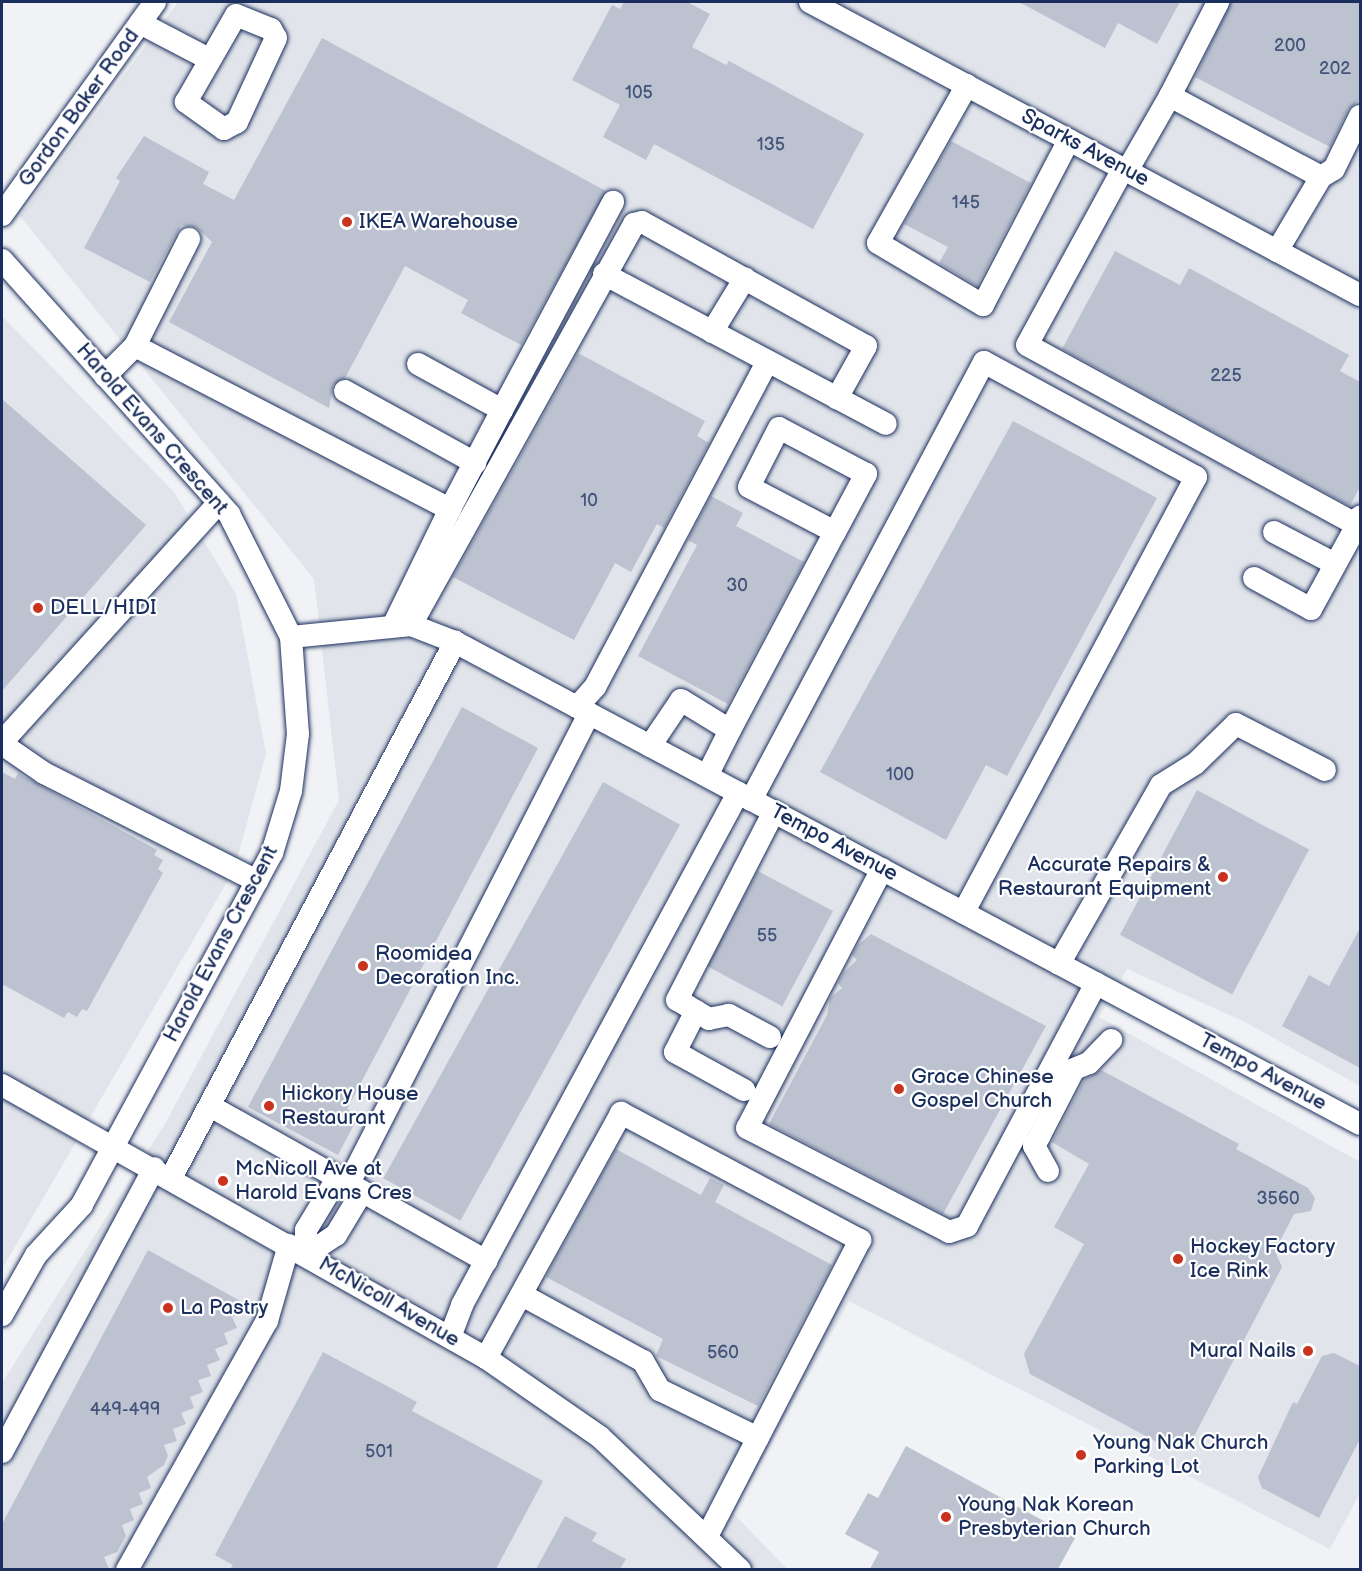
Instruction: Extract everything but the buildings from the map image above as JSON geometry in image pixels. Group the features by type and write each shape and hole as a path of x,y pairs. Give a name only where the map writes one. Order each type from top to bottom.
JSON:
{"street":[{"name":"Gordon Baker Road","path":"2,215 155,2"},
{"name":"Sparks Avenue","path":"810,2 1125,170 1288,233 1360,295"},
{"path":"1218,2 1170,96 1125,170 1027,345 1359,521 1311,609 1254,578"},
{"path":"236,15 255,20 276,38 228,128 185,105 207,58 236,15"},
{"path":"140,22 207,58"},
{"path":"967,85 878,243 983,305 1069,140"},
{"path":"1170,96 1321,177"},
{"path":"1288,233 1321,177 1334,168 1360,116"},
{"path":"402,626 450,509 613,202"},
{"path":"402,626 630,230 642,222 866,346 837,398"},
{"path":"105,376 135,346 189,239"},
{"name":"Harold Evans Crescent","path":"2,260 219,503 291,638 298,734 291,791 272,853 82,1205 36,1255 2,1315"},
{"path":"604,274 886,424"},
{"path":"712,332 745,278"},
{"path":"135,346 450,509"},
{"path":"127,1569 267,1321 306,1230 332,1187 350,1181 583,710 767,362"},
{"path":"450,1337 486,1261 984,362 1196,477 963,913"},
{"path":"418,364 502,410"},
{"path":"345,391 475,463"},
{"path":"707,776 866,474 779,428 749,487 835,532"},
{"path":"219,503 2,743 44,772 256,882"},
{"path":"1274,532 1335,564"},
{"name":"Tempo Avenue","path":"291,638 402,626 455,642 1360,1124"},
{"path":"2,1452 162,1173 210,1106 455,642"},
{"path":"650,746 681,700 730,730"},
{"path":"1059,964 1161,785 1195,764 1236,724 1325,770"},
{"path":"770,1037 729,1015 710,1019 677,1000 774,811"},
{"path":"882,869 747,1128 949,1232 967,1226 1096,983"},
{"path":"696,1011 675,1052 744,1090"},
{"path":"1048,1171 1034,1146 1074,1069 1089,1063 1112,1040"},
{"name":"McNicoll Avenue","path":"2,1085 113,1144 486,1358 600,1437 708,1536 740,1569"},
{"path":"210,1106 350,1181 380,1206 486,1261"},
{"path":"486,1358 621,1113 860,1240 708,1536"},
{"path":"522,1295 643,1361 660,1390 758,1438"}],"shaded area":[{"path":"178,2 1360,2 1360,1086 1243,1021 1127,969 1099,1017 1360,1162 1360,1493 1330,1549 849,1301 733,1513 787,1569 2,1569 2,1383 166,1122 339,800 314,579 20,216"},
{"path":"2,316 174,492 236,594 266,754 234,870 2,1269"}],"place":[{"name":"IKEA Warehouse","path":"347,222"},
{"name":"DELL/HIDI","path":"38,608"},
{"name":"Accurate Repairs & Restaurant Equipment","path":"1223,877"},
{"name":"Roomidea Decoration Inc.","path":"363,966"},
{"name":"Grace Chinese Gospel Church","path":"899,1089"},
{"name":"Hickory House Restaurant","path":"269,1106"},
{"name":"McNicoll Ave at Harold Evans Cres","path":"223,1181"},
{"name":"Hockey Factory Ice Rink","path":"1178,1259"},
{"name":"La Pastry","path":"168,1308"},
{"name":"Mural Nails","path":"1308,1351"},
{"name":"Young Nak Church Parking Lot","path":"1081,1455"},
{"name":"Young Nak Korean Presbyterian Church","path":"946,1517"}]}
